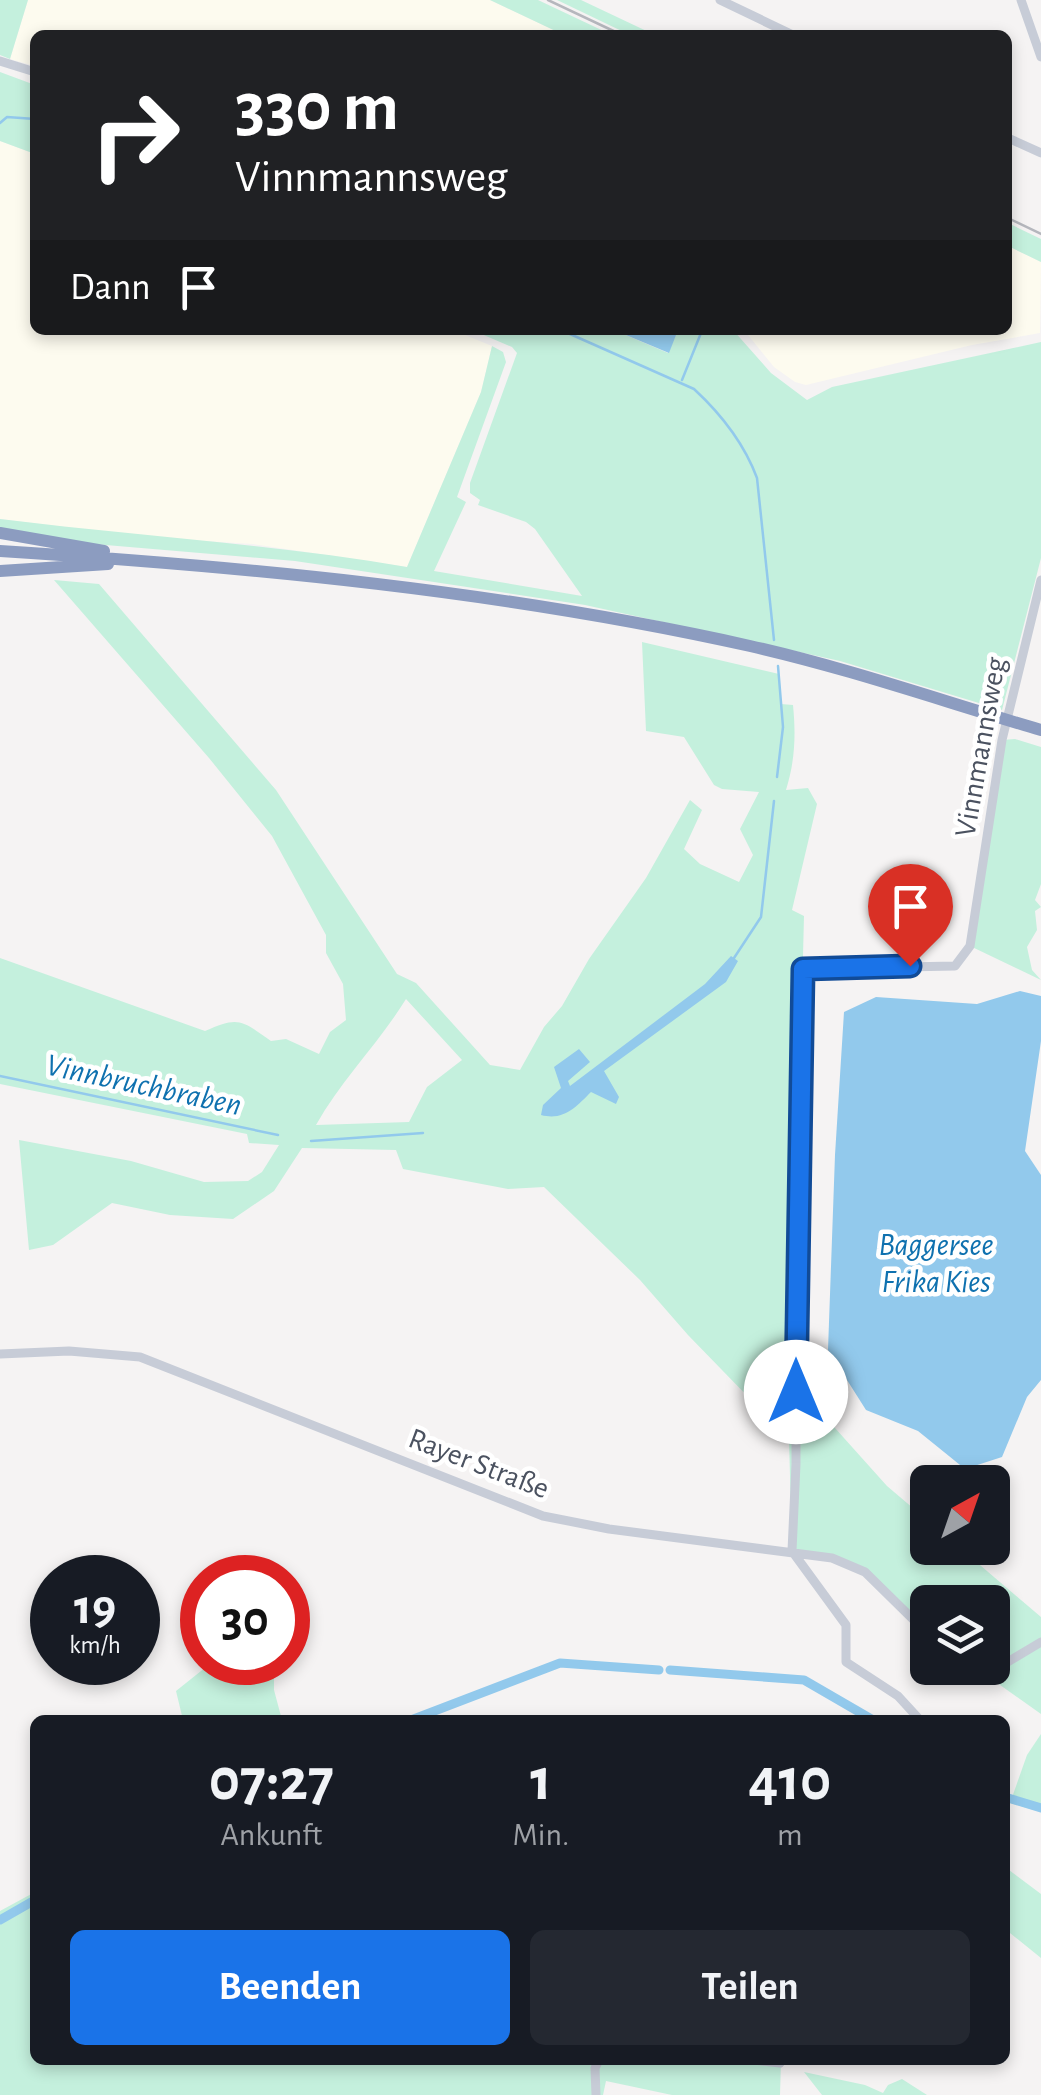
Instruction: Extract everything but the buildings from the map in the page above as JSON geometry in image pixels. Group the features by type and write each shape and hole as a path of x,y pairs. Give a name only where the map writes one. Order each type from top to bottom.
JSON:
{"highway":[{"path":"0,533 135,560"},
{"path":"0,552 370,582 638,623 776,652 1041,730"},
{"path":"0,570 71,568 135,560"}],"street":[{"path":"720,0 783,30"},
{"path":"1021,0 1041,56"},
{"path":"0,60 30,70"},
{"path":"1012,140 1041,153"},
{"name":"Vinnmannsweg","path":"792,1551 803,969 955,966 970,946 1002,740 1041,580"},
{"name":"Rayer Straße","path":"0,1354 69,1351 140,1357 543,1516 832,1558 865,1572 910,1616"},
{"path":"792,1551 846,1625 846,1662 898,1696 915,1715"},
{"path":"1010,1661 1041,1642"},
{"path":"596,2065 596,2095"}],"shaded area":[{"path":"28,0 490,0 553,30 30,30 30,65 10,59"},
{"path":"0,141 30,152 30,335 465,335 492,346 481,392 407,567 253,544 154,538 0,519"},
{"path":"1012,248 1041,262 1040,333 972,345 806,385 774,367 748,335 1012,335"}],"green space":[{"path":"0,0 28,0 10,59 0,55"},
{"path":"490,0 538,0 601,30 553,30"},
{"path":"557,0 581,0 644,30 620,30"},
{"path":"0,72 30,83 30,152 0,141"},
{"path":"1012,225 1041,239 1041,262 1012,248"},
{"path":"484,335 626,335 668,353 676,335 737,335 771,373 807,400 832,387 1041,342 1041,558 1002,710 840,661 585,605 295,561 94,544 0,528 0,519 255,546 407,567 481,392 492,346 503,352 506,362 457,497 466,502 434,571 582,596 535,529 478,505 480,500 470,493 470,483 517,353"},
{"path":"54,580 99,584 276,790 397,974 416,983 490,1065 520,1070 544,1027 646,878 690,800 702,810 684,849 700,864 739,882 753,855 740,829 759,792 714,785 684,737 646,731 642,642 779,674 781,704 793,705 794,716 793,758 786,790 808,788 817,804 792,910 804,916 792,1394 809,1399 887,1486 910,1506 910,1565 980,1565 1003,1585 910,1585 910,1617 865,1572 832,1558 792,1551 789,1439 640,1280 544,1187 508,1189 403,1169 396,1150 302,1148 274,1191 233,1219 170,1215 112,1203 53,1245 29,1250 19,1140 131,1161 204,1182 248,1181 262,1172 279,1145 249,1143 247,1134 0,1084 0,958 205,1031 240,1022 271,1041 286,1039 319,1054 330,1032 346,1020 343,984 326,953 326,935 272,836","holes":["406,999 462,1060 427,1087 409,1122 316,1125"]},
{"path":"1015,739 1041,747 1041,884 1035,900 1041,907 1035,911 1037,930 1027,947 1032,970 1041,980 970,946 1002,740"},
{"path":"1010,1591 1041,1617 1041,1714 1000,1685 1010,1685"},
{"path":"184,1685 274,1685 281,1715 182,1715 176,1691"},
{"path":"1041,1734 1041,1812 1010,1803 1027,1755"},
{"path":"1010,1871 1041,1894 1041,1958 1010,1933"},
{"path":"30,1895 30,2065 781,2065 780,2095 672,2095 606,2081 603,2095 0,2095 0,1911"},
{"path":"804,2072 865,2085 883,2093 888,2085 902,2079 927,2095 822,2095"}],"water":[{"path":"626,335 676,335 669,353"},
{"path":"731,956 738,961 726,982 604,1071 619,1097 616,1104 591,1092 563,1114 541,1115 543,1105 561,1088 554,1067 579,1049 590,1062 568,1081 570,1086 705,984"},
{"name":"Baggersee Frika Kies","path":"1020,991 1041,996 1041,1041 1025,1151 1041,1175 1041,1380 1027,1397 1002,1457 977,1465 960,1465 918,1431 866,1410 828,1350 835,1155 844,1012 876,997 977,1004"}],"waterway":[{"path":"0,123 7,117 30,119"},
{"path":"572,335 694,389 731,430 757,478 774,640"},
{"path":"682,380 700,335"},
{"path":"777,777 783,727 778,666"},
{"path":"734,958 761,917 774,801"},
{"name":"Vinnbruchbraben","path":"0,1076 278,1135"},
{"name":"Vinnbruchbraben","path":"311,1141 423,1133"},
{"path":"424,1715 560,1663 659,1670"},
{"path":"670,1670 804,1680 864,1715"},
{"path":"1010,1799 1041,1808"},
{"path":"0,1920 30,1903"}],"railway":[{"path":"548,0 611,30"},
{"path":"1012,220 1041,234"}],"route":[{"path":"796,1392 803,969 910,966"}]}
